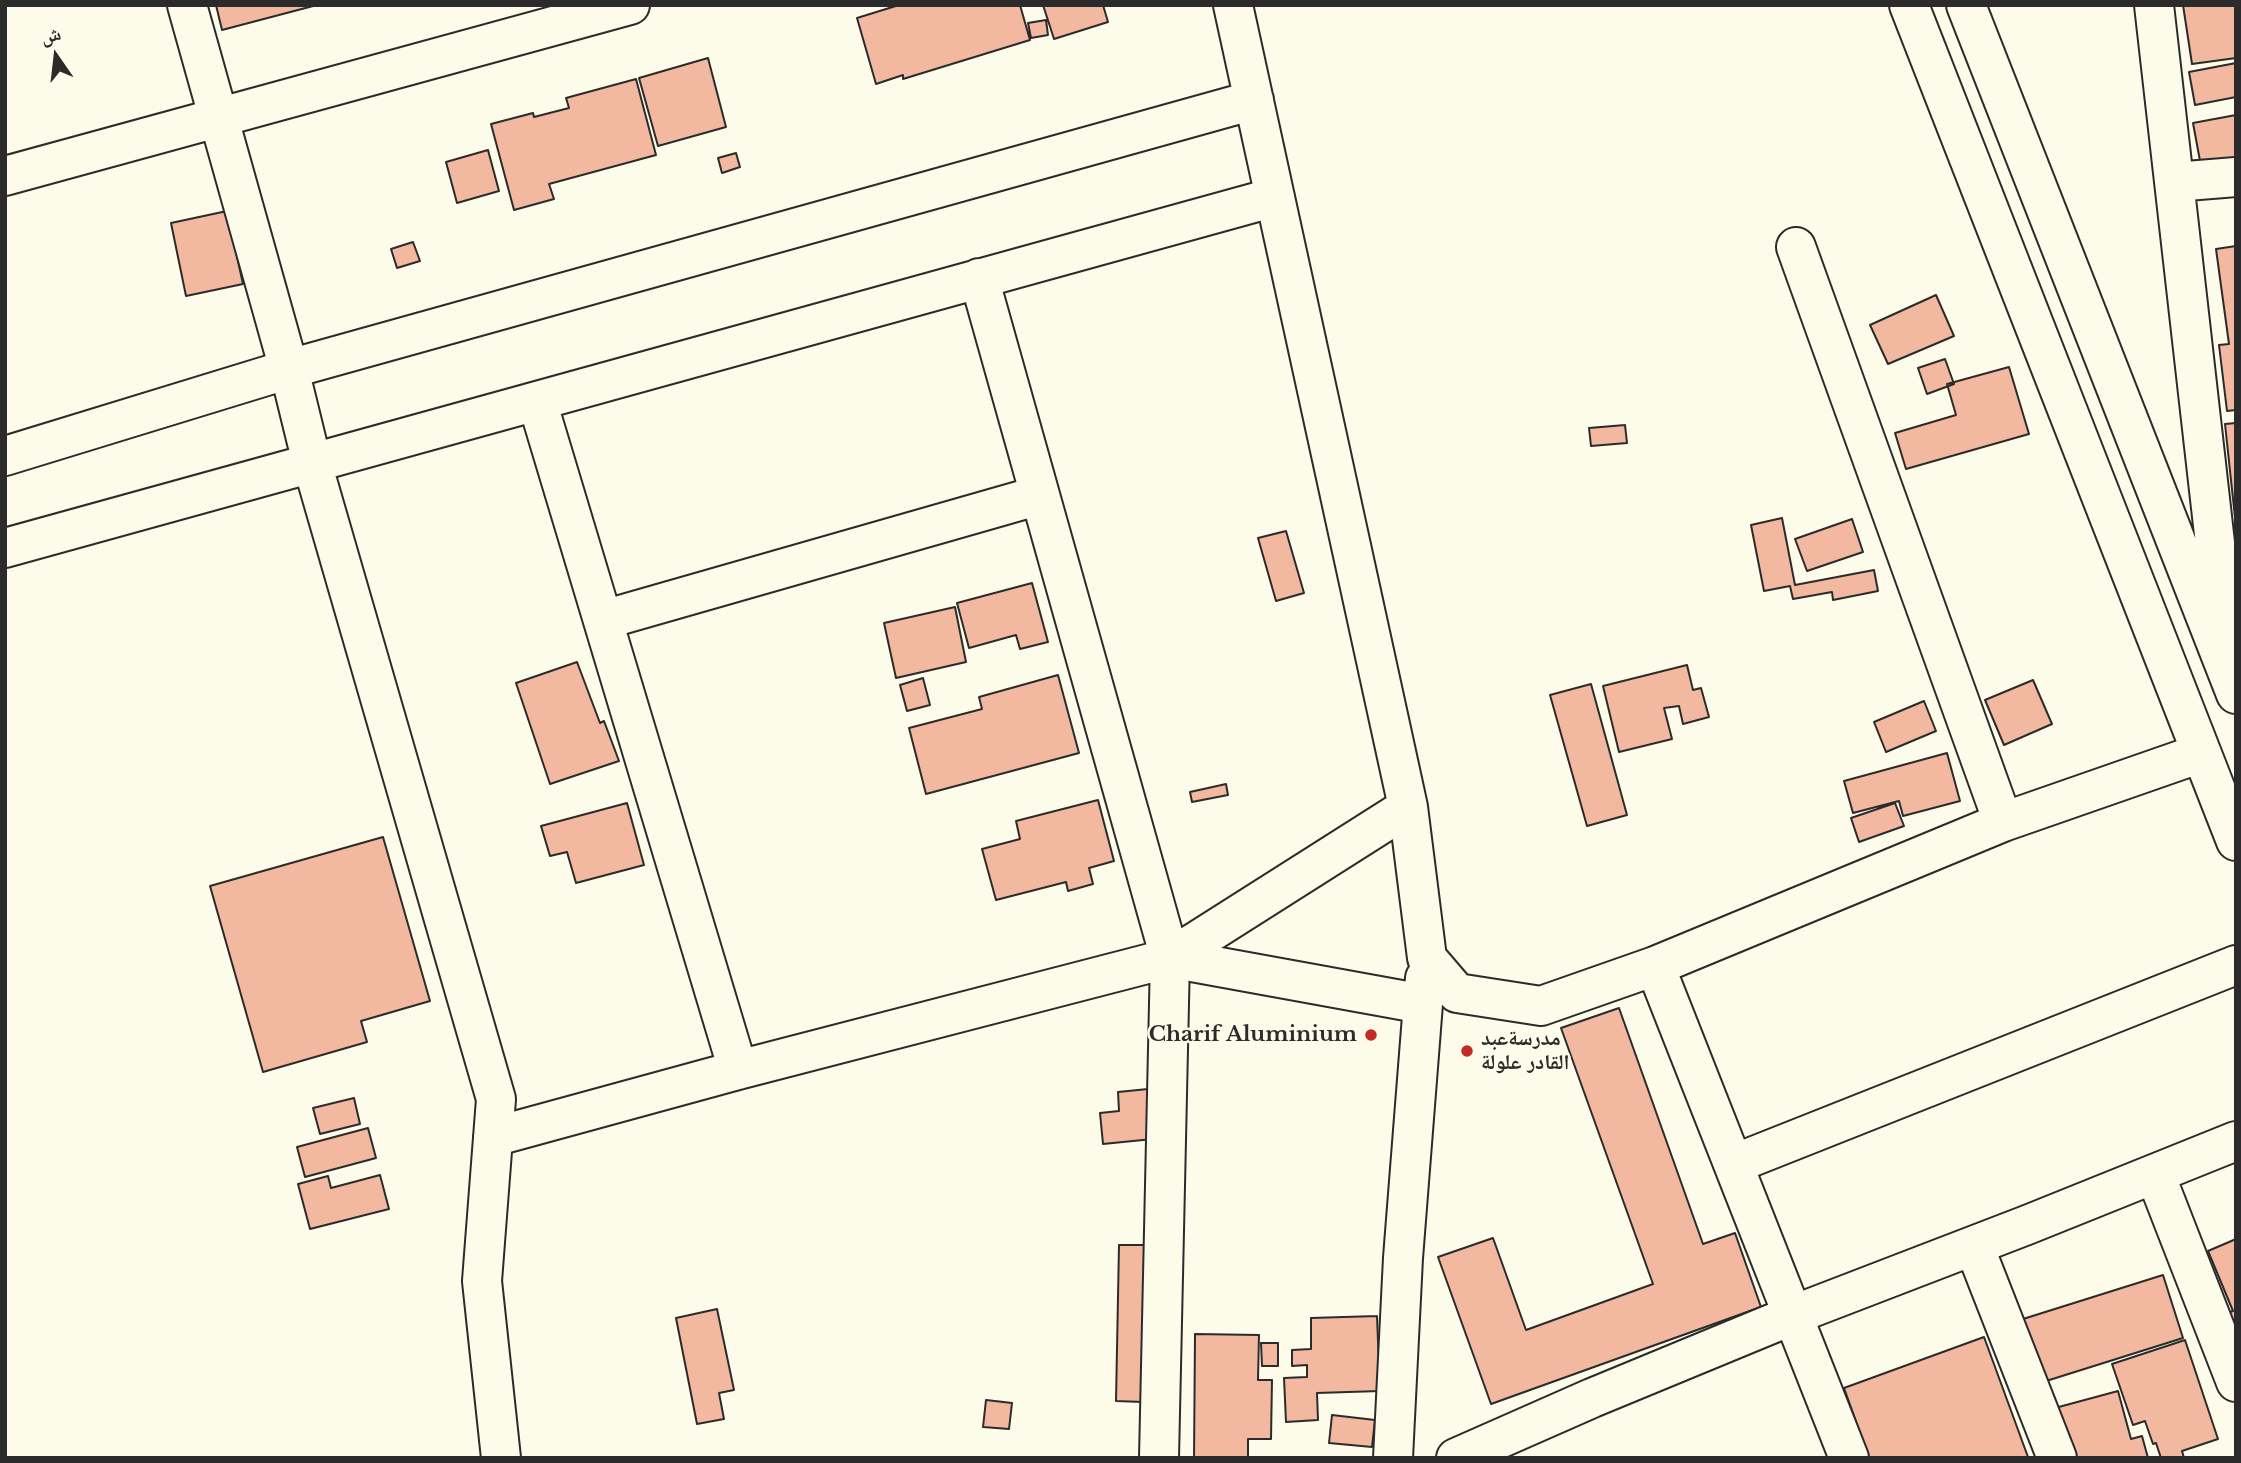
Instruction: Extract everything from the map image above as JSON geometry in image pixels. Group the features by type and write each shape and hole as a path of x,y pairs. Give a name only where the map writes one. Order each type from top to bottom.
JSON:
{"street":[{"path":"187,5 289,369 312,463 496,1099 482,1281 501,1458"},
{"path":"5,176 630,5"},
{"path":"1233,5 1408,807 1427,958 1403,1258 1393,1458"},
{"path":"1909,5 2236,841"},
{"path":"1966,5 2233,688"},
{"path":"2154,5 2233,688"},
{"path":"5,456 289,369 1254,100"},
{"path":"2174,183 2236,177"},
{"path":"5,548 1275,197"},
{"path":"1796,247 2003,822"},
{"path":"979,278 1170,958 1159,1458"},
{"path":"537,401 737,1070"},
{"path":"603,620 1040,495"},
{"path":"1427,958 1457,993 1541,1006 1655,966 2003,822 2201,753"},
{"path":"493,1137 737,1070 1170,958 1408,807"},
{"path":"1170,958 1423,1004"},
{"path":"1734,1164 2236,965"},
{"path":"1655,966 1849,1458"},
{"path":"1456,1458 1592,1398 1793,1315 2236,1141"},
{"path":"2155,1174 2236,1382"},
{"path":"1974,1246 2057,1458"}],"building":[{"path":"216,5 317,5 222,30"},
{"path":"899,5 1020,5 1030,40 903,79 903,75 876,84 857,18"},
{"path":"1043,5 1103,5 1108,22 1054,39"},
{"path":"2183,5 2236,5 2236,58 2192,64"},
{"path":"1046,20 1048,35 1031,38 1028,23"},
{"path":"708,58 726,127 658,146 639,78"},
{"path":"2236,63 2236,97 2195,105 2189,72"},
{"path":"636,79 656,155 549,184 554,199 514,210 491,124 533,113 534,117 569,108 566,98"},
{"path":"2236,115 2236,182 2205,188 2193,123"},
{"path":"488,150 499,191 457,203 446,162"},
{"path":"736,153 740,167 722,173 718,158"},
{"path":"227,211 243,284 186,296 171,223"},
{"path":"413,242 420,261 397,268 391,249"},
{"path":"2236,246 2236,410 2227,411 2219,345 2229,344 2216,249"},
{"path":"1936,295 1954,336 1888,364 1870,325"},
{"path":"1945,359 1954,384 1927,394 1918,368"},
{"path":"2009,367 2029,434 1906,469 1895,433 1956,415 1947,384"},
{"path":"2236,423 2236,527 2225,424"},
{"path":"1625,425 1627,443 1591,446 1589,428"},
{"path":"1782,518 1795,585 1874,570 1878,591 1833,600 1832,592 1793,599 1790,586 1764,591 1751,525"},
{"path":"1852,519 1863,552 1807,571 1795,539"},
{"path":"1286,531 1304,593 1276,601 1258,538"},
{"path":"1032,583 1048,642 1020,649 1016,635 969,648 957,603"},
{"path":"955,607 966,662 896,678 884,623"},
{"path":"577,662 600,723 604,721 619,761 550,784 516,683"},
{"path":"1687,665 1693,690 1701,688 1709,717 1683,724 1679,706 1664,708 1672,739 1619,752 1603,686"},
{"path":"1058,675 1079,753 926,794 909,728 982,709 979,697"},
{"path":"923,678 930,705 907,711 900,685"},
{"path":"2033,680 2052,724 2004,745 1985,700"},
{"path":"1591,684 1627,815 1587,826 1550,695"},
{"path":"1924,701 1936,731 1886,752 1874,722"},
{"path":"1947,753 1960,801 1903,816 1899,801 1853,813 1844,781"},
{"path":"1226,784 1228,795 1192,802 1190,792"},
{"path":"1098,800 1114,861 1089,868 1093,884 1068,891 1066,882 996,900 982,849 1020,839 1016,821"},
{"path":"627,803 644,865 576,883 567,852 550,856 541,826"},
{"path":"1895,803 1904,826 1859,842 1851,818"},
{"path":"383,837 430,1001 361,1021 367,1042 263,1072 210,886"},
{"path":"1619,1008 1703,1244 1735,1233 1761,1307 1491,1404 1438,1257 1493,1238 1526,1330 1653,1284 1561,1028"},
{"path":"1148,1089 1153,1139 1103,1144 1100,1113 1119,1111 1118,1092"},
{"path":"354,1098 360,1124 320,1134 313,1108"},
{"path":"368,1128 376,1158 305,1177 297,1147"},
{"path":"380,1175 389,1209 310,1229 298,1184 328,1176 331,1188"},
{"path":"2236,1239 2236,1339 2216,1317 2233,1311 2208,1251"},
{"path":"1119,1245 1146,1245 1143,1402 1116,1401"},
{"path":"2163,1275 2183,1338 2043,1382 2023,1319"},
{"path":"717,1309 734,1390 719,1393 724,1419 697,1424 676,1318"},
{"path":"1377,1316 1380,1391 1317,1393 1318,1420 1286,1422 1284,1378 1307,1377 1307,1365 1292,1366 1292,1350 1311,1349 1311,1318"},
{"path":"1195,1334 1259,1335 1258,1380 1272,1380 1271,1439 1248,1439 1248,1458 1194,1458"},
{"path":"1984,1337 2028,1457 1869,1458 1844,1388"},
{"path":"2185,1340 2218,1439 2182,1451 2184,1458 2161,1458 2145,1421 2133,1425 2112,1364"},
{"path":"1261,1343 1278,1343 1278,1366 1262,1366"},
{"path":"2118,1391 2131,1439 2142,1436 2148,1458 2069,1458 2055,1408"},
{"path":"986,1400 1012,1403 1009,1429 983,1427"},
{"path":"1332,1415 1375,1420 1372,1447 1329,1443"}],"place":[{"name":"Charif Aluminium","path":"1371,1035"},
{"name":"مدرسةعبد القادر علولة","path":"1467,1051"}]}
